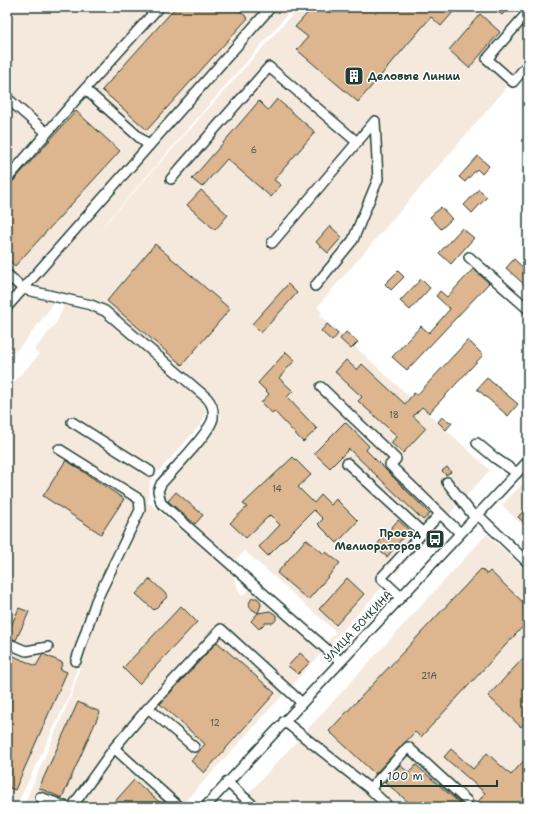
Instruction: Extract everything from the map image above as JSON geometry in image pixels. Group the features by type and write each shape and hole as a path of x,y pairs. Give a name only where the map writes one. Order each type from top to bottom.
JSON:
{"street":[{"path":"7,179 159,7"},
{"path":"7,307 271,7"},
{"path":"528,12 487,59 513,82 528,64"},
{"path":"171,179 269,67 357,142"},
{"path":"85,89 149,146"},
{"path":"7,98 47,133"},
{"path":"272,244 375,120 378,179 353,240 315,286"},
{"path":"469,256 528,309"},
{"path":"7,274 23,289 91,305 105,311 207,398 212,404 214,410 211,424 162,484 158,491 161,503 340,661"},
{"path":"321,387 396,460 390,465 460,533"},
{"path":"72,422 150,471"},
{"path":"477,444 517,473"},
{"path":"59,449 139,499 140,504 120,552 96,601 76,661"},
{"name":"УЛИЦА БОЧКИНА","path":"205,807 301,702 528,461"},
{"path":"347,462 423,533"},
{"path":"447,482 477,516 528,562"},
{"path":"401,597 381,578 440,514"},
{"path":"72,807 114,748 148,708 221,629 301,702"},
{"path":"7,643 26,651 48,647"},
{"path":"148,708 194,747"},
{"path":"284,721 370,789 389,807"},
{"path":"370,789 408,747 468,801"},
{"path":"114,748 179,807"},
{"path":"227,782 255,807"},
{"path":"40,797 67,807"}],"shaded area":[{"path":"7,7 294,7 85,247 299,7 507,7 528,25 528,63 317,307 322,312 320,315 490,470 180,807 23,807 72,694 96,611 93,611 70,694 16,807 7,807 7,389 39,355 34,350 57,322 64,305 99,314 201,399 206,411 202,423 150,481 148,502 233,574 240,594 243,596 250,589 319,651 336,632 245,551 234,561 163,499 162,487 221,418 219,406 102,303 90,298 59,292 55,302 26,340 7,360"},
{"path":"528,478 528,531 502,505"},
{"path":"487,534 528,573 528,807 236,807"}],"building":[{"path":"176,7 235,7 248,18 147,130 102,90"},
{"name":"Деловые Линии","path":"313,7 449,7 454,11 441,26 431,17 358,102 297,50 308,37 295,27"},
{"path":"492,7 503,7 506,10 502,15"},
{"path":"480,14 500,32 469,68 449,50"},
{"path":"277,99 315,132 274,180 281,185 271,197 227,159 202,187 192,179 259,101 268,110"},
{"path":"76,111 120,151 15,266 7,258 7,188"},
{"path":"478,156 489,166 482,174 477,169 465,182 459,177"},
{"path":"479,189 487,197 472,213 464,205"},
{"path":"201,190 228,215 215,230 187,205"},
{"path":"441,207 452,219 441,229 430,217"},
{"path":"330,226 342,237 328,253 316,242"},
{"path":"462,228 474,238 451,264 439,253"},
{"path":"155,244 230,309 182,365 107,301"},
{"path":"514,259 528,272 528,288 506,268"},
{"path":"473,269 489,283 407,370 392,357 421,326 429,333 450,309 436,296 440,291 447,297"},
{"path":"398,271 404,277 391,290 385,284"},
{"path":"421,279 430,288 410,310 400,301"},
{"path":"288,284 297,293 261,333 252,324"},
{"path":"327,324 338,334 332,341 321,331"},
{"path":"346,332 358,342 351,349 340,339"},
{"path":"468,340 483,355 429,413 422,407 413,416 426,428 403,453 391,443 397,436 358,401 362,397 335,372 346,360 357,370 362,364 405,404 414,393 417,395"},
{"path":"286,352 295,360 279,378 293,391 287,397 317,429 303,442 274,411 272,413 261,403 269,394 258,383"},
{"path":"487,378 518,404 508,416 477,389"},
{"path":"442,417 452,423 446,430 438,422"},
{"path":"345,422 369,446 366,450 430,514 423,520 349,449 330,468 314,453"},
{"path":"293,457 311,475 298,487 314,503 321,495 331,505 336,499 358,521 337,543 318,524 323,519 314,510 268,556 259,547 280,525 270,515 246,538 230,523 247,507 243,504"},
{"path":"66,460 124,499 101,534 43,496"},
{"path":"447,467 451,472 446,475 442,471"},
{"path":"176,492 203,515 195,524 168,501"},
{"path":"528,506 528,526 518,517"},
{"path":"398,520 409,530 387,557 375,547"},
{"path":"306,539 324,554 326,552 340,563 308,600 277,573"},
{"path":"481,569 487,574 490,571 526,605 523,609 528,613 528,621 421,737 415,732 375,774 329,731"},
{"path":"347,578 364,594 336,625 319,609"},
{"path":"150,579 168,596 154,610 136,594"},
{"path":"252,598 257,598 260,601 261,605 258,613 250,608 249,603"},
{"path":"181,606 197,622 139,684 123,668"},
{"path":"19,608 29,612 16,640 7,637 7,635"},
{"path":"270,611 276,615 276,620 273,623 265,623 259,629 251,621 258,613"},
{"path":"217,642 275,693 204,773 191,761 205,744 160,704"},
{"path":"7,653 36,666 43,654 63,663 60,669 67,672 15,790 7,787"},
{"path":"300,653 310,662 298,674 288,666"},
{"path":"528,653 528,719 521,727 488,696"},
{"path":"78,702 100,712 62,798 39,788"},
{"path":"451,749 473,769 487,753 511,775 528,756 528,797 519,807 508,807 503,802 498,807 474,807 485,793 444,757"},
{"path":"400,765 409,773 416,765 464,807 414,807 385,782"},
{"path":"134,780 165,807 110,807"}],"place":[{"name":"Деловые Линии","path":"354,76"},
{"name":"Проезд Мелиораторов","path":"435,539"}]}
